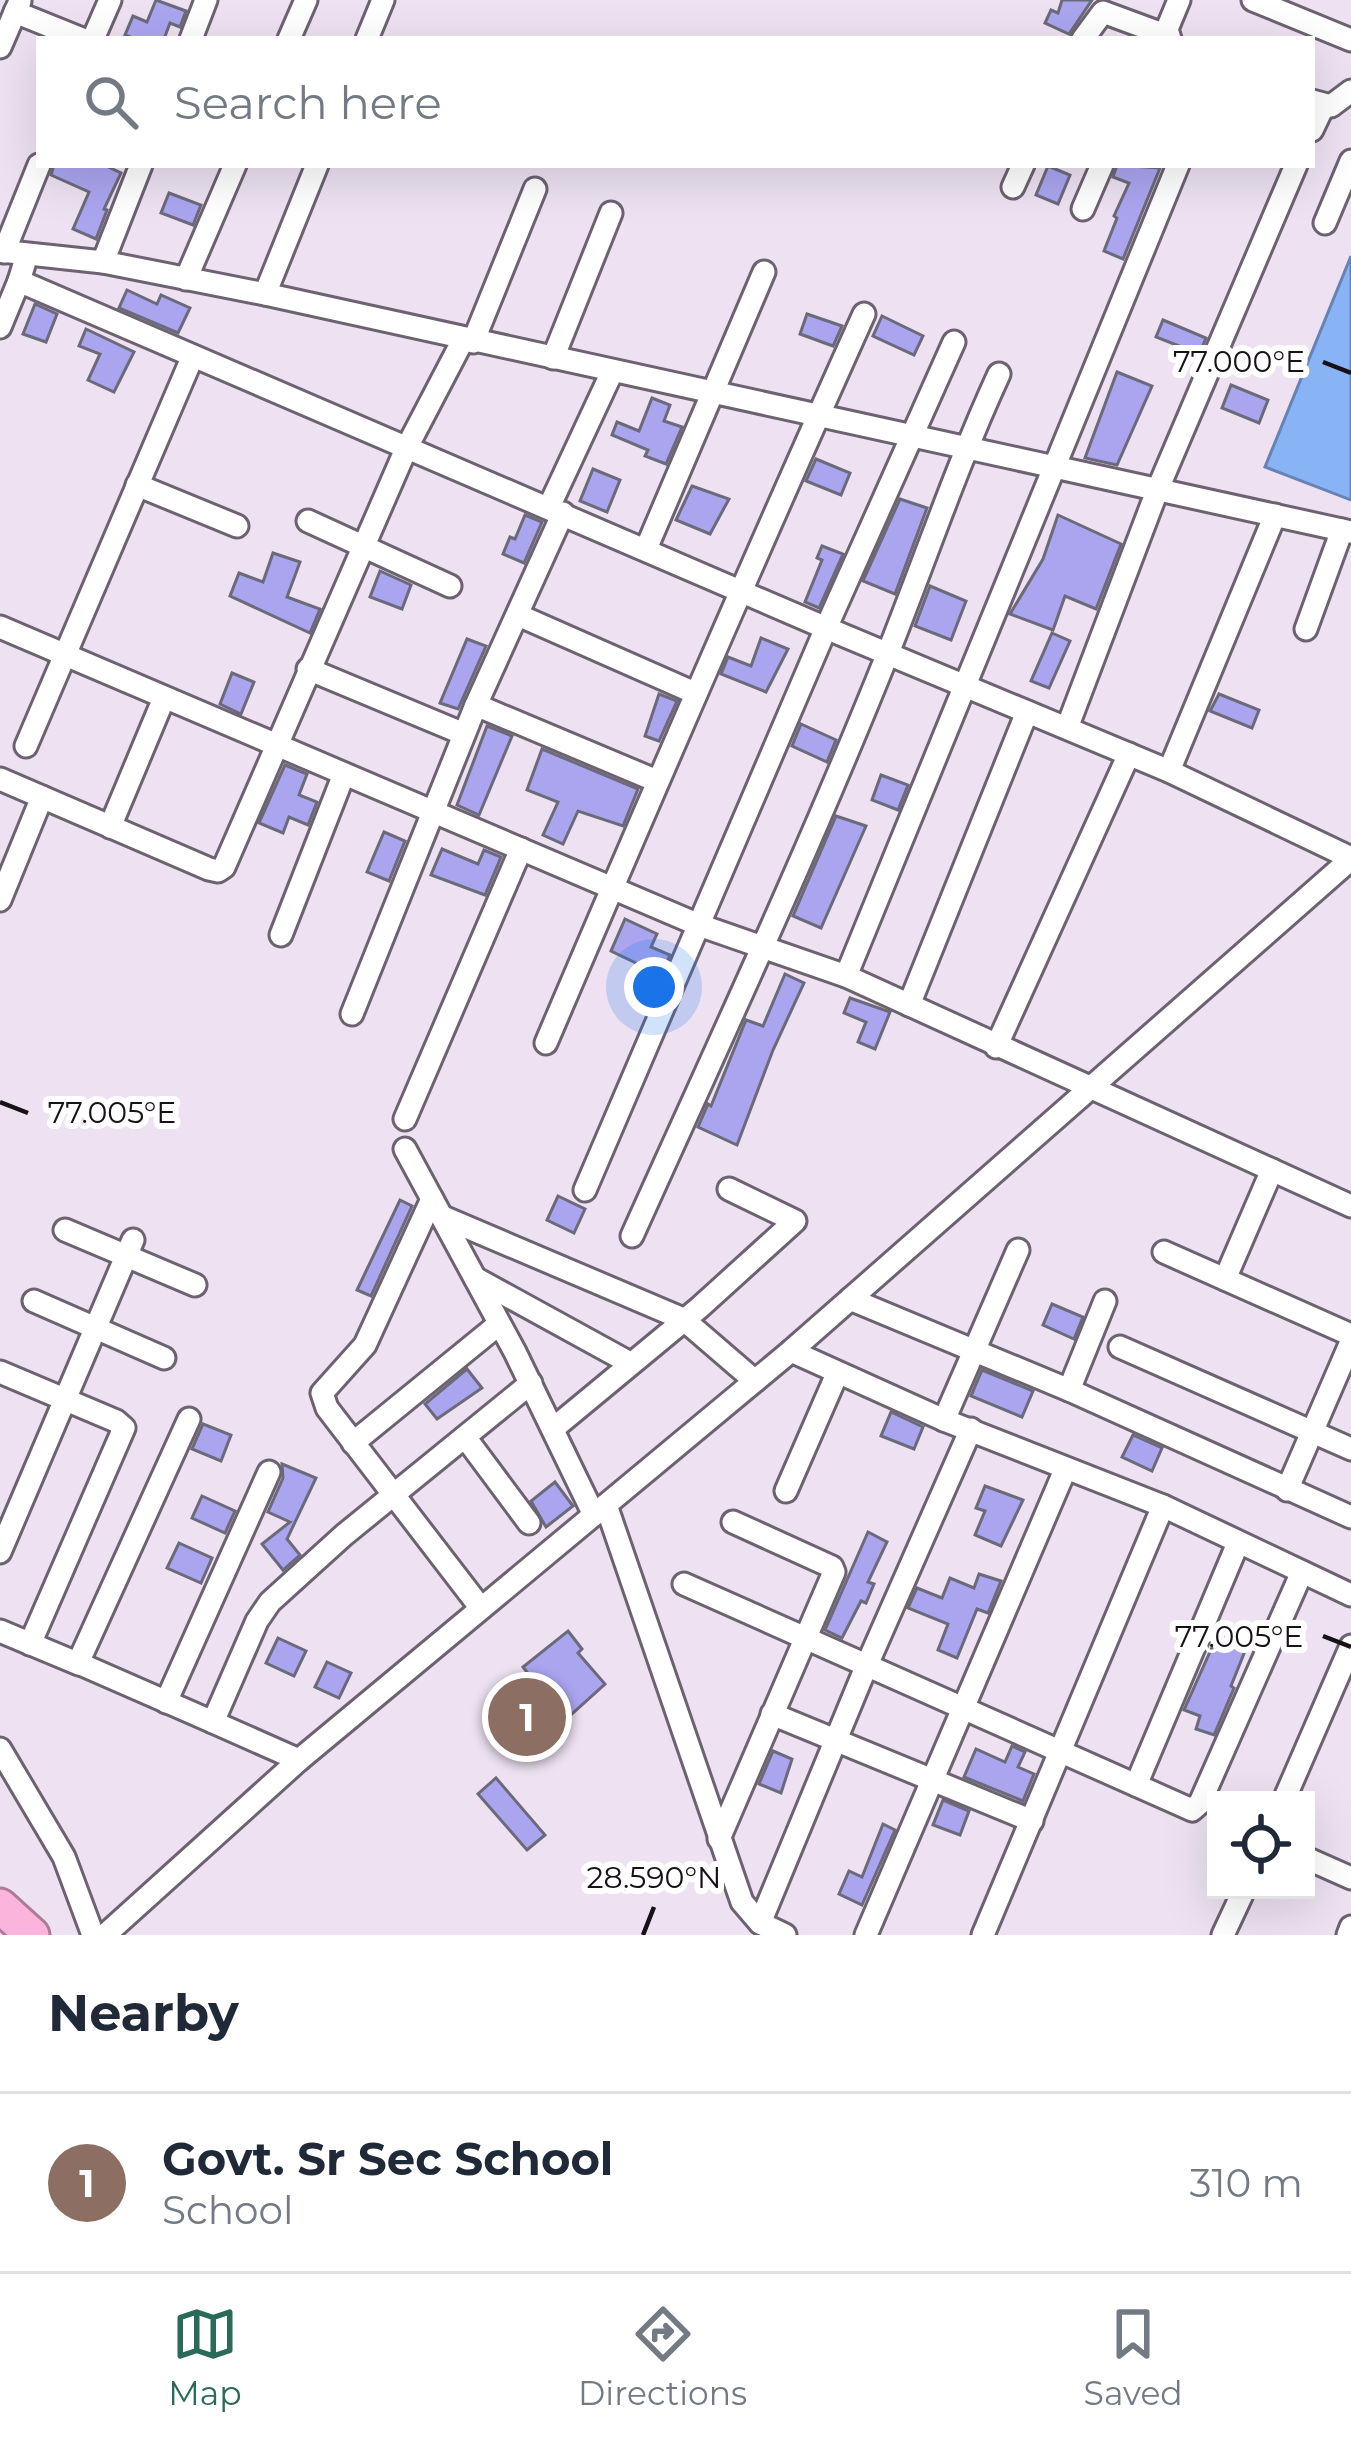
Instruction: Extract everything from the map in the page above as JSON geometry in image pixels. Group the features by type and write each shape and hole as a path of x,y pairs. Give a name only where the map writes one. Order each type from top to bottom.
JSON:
{"highway":[{"path":"0,1906 32,1935"}],"street":[{"path":"94,36 110,0"},
{"path":"192,36 206,0"},
{"path":"290,36 306,0"},
{"path":"368,36 383,0"},
{"path":"1164,36 1178,0"},
{"path":"1253,0 1351,40"},
{"path":"0,47 18,6 76,36"},
{"path":"1085,36 1103,12 1161,36"},
{"path":"1315,126 1335,102"},
{"path":"1325,224 1351,161"},
{"path":"0,327 20,280 10,253 38,168"},
{"path":"103,262 140,168"},
{"path":"186,279 234,168"},
{"path":"265,294 316,168"},
{"path":"1012,187 1022,168"},
{"path":"1083,209 1101,168"},
{"path":"846,976 1177,168"},
{"path":"1067,728 1157,491 1296,168"},
{"path":"0,779 218,871 227,863 406,448 468,341 535,189"},
{"path":"553,358 611,213"},
{"path":"10,253 103,262 265,294 1347,531 1306,629"},
{"path":"646,549 764,272"},
{"path":"20,280 192,358 1129,754 1351,858 791,1351 299,1760 106,1935"},
{"path":"546,1042 864,314"},
{"path":"585,1190 954,342"},
{"path":"26,746 192,358"},
{"path":"352,1013 476,705 518,615 612,372"},
{"path":"632,1237 762,948 999,374"},
{"path":"137,485 237,526"},
{"path":"1168,771 1275,515"},
{"path":"308,521 450,586"},
{"path":"518,615 695,693"},
{"path":"0,628 699,925 846,976 1351,1206"},
{"path":"308,669 464,734"},
{"path":"110,827 164,698"},
{"path":"476,705 657,781"},
{"path":"909,1005 1028,712"},
{"path":"996,1047 1129,754"},
{"path":"281,935 344,774"},
{"path":"0,900 42,797"},
{"path":"405,1119 521,849"},
{"path":"406,1149 600,1510 742,1902 760,1923 785,1935"},
{"path":"1226,1279 1272,1170"},
{"path":"554,1428 795,1221 729,1189"},
{"path":"438,1208 683,1319 755,1381"},
{"path":"438,1208 364,1345 323,1390 327,1408 480,1607"},
{"path":"65,1230 129,1248 195,1285"},
{"path":"0,1552 129,1248"},
{"path":"944,1420 1018,1250"},
{"path":"1164,1252 1351,1339 1287,1490"},
{"path":"474,1278 630,1363"},
{"path":"850,1299 1069,1390 1351,1517"},
{"path":"34,1301 164,1358"},
{"path":"1069,1390 1105,1301"},
{"path":"353,1443 499,1324"},
{"path":"1120,1347 1351,1449"},
{"path":"791,1351 944,1420 1163,1506 1351,1595"},
{"path":"786,1491 837,1374"},
{"path":"1,1376 116,1420 124,1432 29,1644"},
{"path":"214,1722 263,1611 344,1534 531,1383"},
{"path":"79,1664 79,1654 189,1419"},
{"path":"760,1923 971,1429"},
{"path":"465,1437 529,1523"},
{"path":"866,1935 1065,1470"},
{"path":"166,1702 269,1472"},
{"path":"983,1935 1163,1506"},
{"path":"719,1839 834,1569 733,1522"},
{"path":"1136,1785 1238,1543"},
{"path":"684,1583 1205,1814 1302,1572"},
{"path":"0,1631 299,1760"},
{"path":"1288,1791 1351,1646"},
{"path":"772,1714 1032,1821"},
{"path":"0,1749 64,1857 94,1935"},
{"path":"1315,1862 1351,1878"},
{"path":"1223,1935 1240,1899"}],"water":[{"path":"1351,256 1351,500 1265,467"}],"building":[{"path":"156,0 186,11 180,27 170,23 165,36 125,35 133,16 147,22"},
{"path":"1062,0 1092,0 1069,34 1045,23 1051,10 1058,13"},
{"path":"53,168 110,168 121,173 96,239 73,229 89,192 51,175"},
{"path":"1047,168 1070,175 1058,204 1036,195"},
{"path":"1116,168 1160,168 1123,259 1104,251 1129,183 1113,177"},
{"path":"169,193 201,205 193,225 161,213"},
{"path":"127,290 157,304 161,295 190,308 178,333 119,308"},
{"path":"35,304 57,314 46,342 23,334"},
{"path":"807,314 842,326 833,346 800,334"},
{"path":"882,316 923,336 914,355 873,336"},
{"path":"1163,320 1206,338 1199,354 1156,337"},
{"path":"86,329 134,352 114,392 88,380 100,354 79,346"},
{"path":"1117,372 1152,386 1117,465 1085,458"},
{"path":"1231,385 1268,400 1259,423 1222,408"},
{"path":"652,398 670,405 664,421 682,427 666,464 645,456 648,450 612,435 617,422 639,431"},
{"path":"816,459 850,473 841,495 806,481"},
{"path":"593,469 620,480 607,512 580,501"},
{"path":"692,486 729,499 710,534 676,520"},
{"path":"900,499 927,508 895,594 863,581"},
{"path":"525,515 542,522 524,563 503,554"},
{"path":"1058,515 1121,544 1096,609 1065,596 1053,630 1010,614 1043,559"},
{"path":"822,546 843,554 819,608 805,602 822,560 817,558"},
{"path":"273,553 300,562 287,597 320,609 310,633 230,596 239,573 263,582"},
{"path":"380,571 411,585 402,609 370,597"},
{"path":"930,586 966,601 951,640 915,626"},
{"path":"1052,633 1070,641 1049,688 1031,681"},
{"path":"761,638 788,649 766,692 721,674 728,657 751,666"},
{"path":"467,639 486,646 458,709 440,703"},
{"path":"232,673 254,682 241,714 220,704"},
{"path":"659,694 677,701 659,741 645,736"},
{"path":"1219,694 1259,710 1252,728 1210,711"},
{"path":"801,724 836,740 827,762 792,746"},
{"path":"487,726 512,736 479,815 457,805"},
{"path":"542,749 638,789 623,826 578,811 563,844 543,835 558,802 527,790"},
{"path":"285,765 307,774 299,795 317,802 308,825 289,817 283,833 259,823"},
{"path":"881,775 908,785 898,810 872,800"},
{"path":"836,816 866,826 821,928 793,916"},
{"path":"384,832 405,841 389,881 367,872"},
{"path":"442,849 478,864 484,850 501,857 485,895 431,875"},
{"path":"625,919 657,934 651,947 670,955 661,975 611,951"},
{"path":"785,974 804,983 737,1145 698,1127 746,1020 763,1026"},
{"path":"850,998 890,1012 875,1049 858,1042 866,1022 844,1013"},
{"path":"558,1196 585,1209 574,1233 547,1220"},
{"path":"400,1200 412,1206 371,1296 357,1290"},
{"path":"1052,1304 1083,1317 1074,1339 1043,1325"},
{"path":"467,1369 482,1388 437,1419 425,1404"},
{"path":"982,1370 1033,1391 1022,1417 971,1396"},
{"path":"891,1412 923,1427 914,1449 881,1436"},
{"path":"203,1424 231,1435 221,1461 192,1449"},
{"path":"1133,1435 1162,1448 1152,1471 1122,1457"},
{"path":"282,1464 316,1478 287,1539 300,1555 283,1570 262,1544 290,1522 268,1512 283,1478"},
{"path":"555,1482 573,1506 546,1527 531,1501"},
{"path":"985,1486 1023,1500 1001,1546 975,1535 985,1511 976,1508"},
{"path":"202,1496 235,1511 225,1533 192,1518"},
{"path":"868,1532 887,1542 868,1582 874,1584 866,1603 861,1601 842,1638 825,1630"},
{"path":"179,1543 212,1558 201,1583 167,1568"},
{"path":"979,1574 1001,1581 988,1613 977,1609 957,1658 938,1650 948,1624 908,1608 917,1588 942,1598 950,1578 974,1588"},
{"path":"568,1631 582,1649 578,1653 605,1684 564,1721 523,1667"},
{"path":"1218,1634 1247,1646 1214,1735 1196,1729 1200,1716 1184,1710"},
{"path":"278,1638 306,1651 294,1676 266,1663"},
{"path":"327,1662 351,1673 339,1698 315,1687"},
{"path":"1012,1746 1025,1752 1018,1767 1034,1774 1023,1801 964,1777 976,1749 1005,1762"},
{"path":"773,1751 792,1759 781,1793 759,1784"},
{"path":"496,1778 545,1835 527,1850 478,1794"},
{"path":"943,1800 969,1811 960,1835 933,1825"},
{"path":"883,1824 895,1830 862,1905 839,1894 849,1871 862,1877"}],"place":[{"name":"Govt. Sr Sec School","path":"527,1717"}]}
